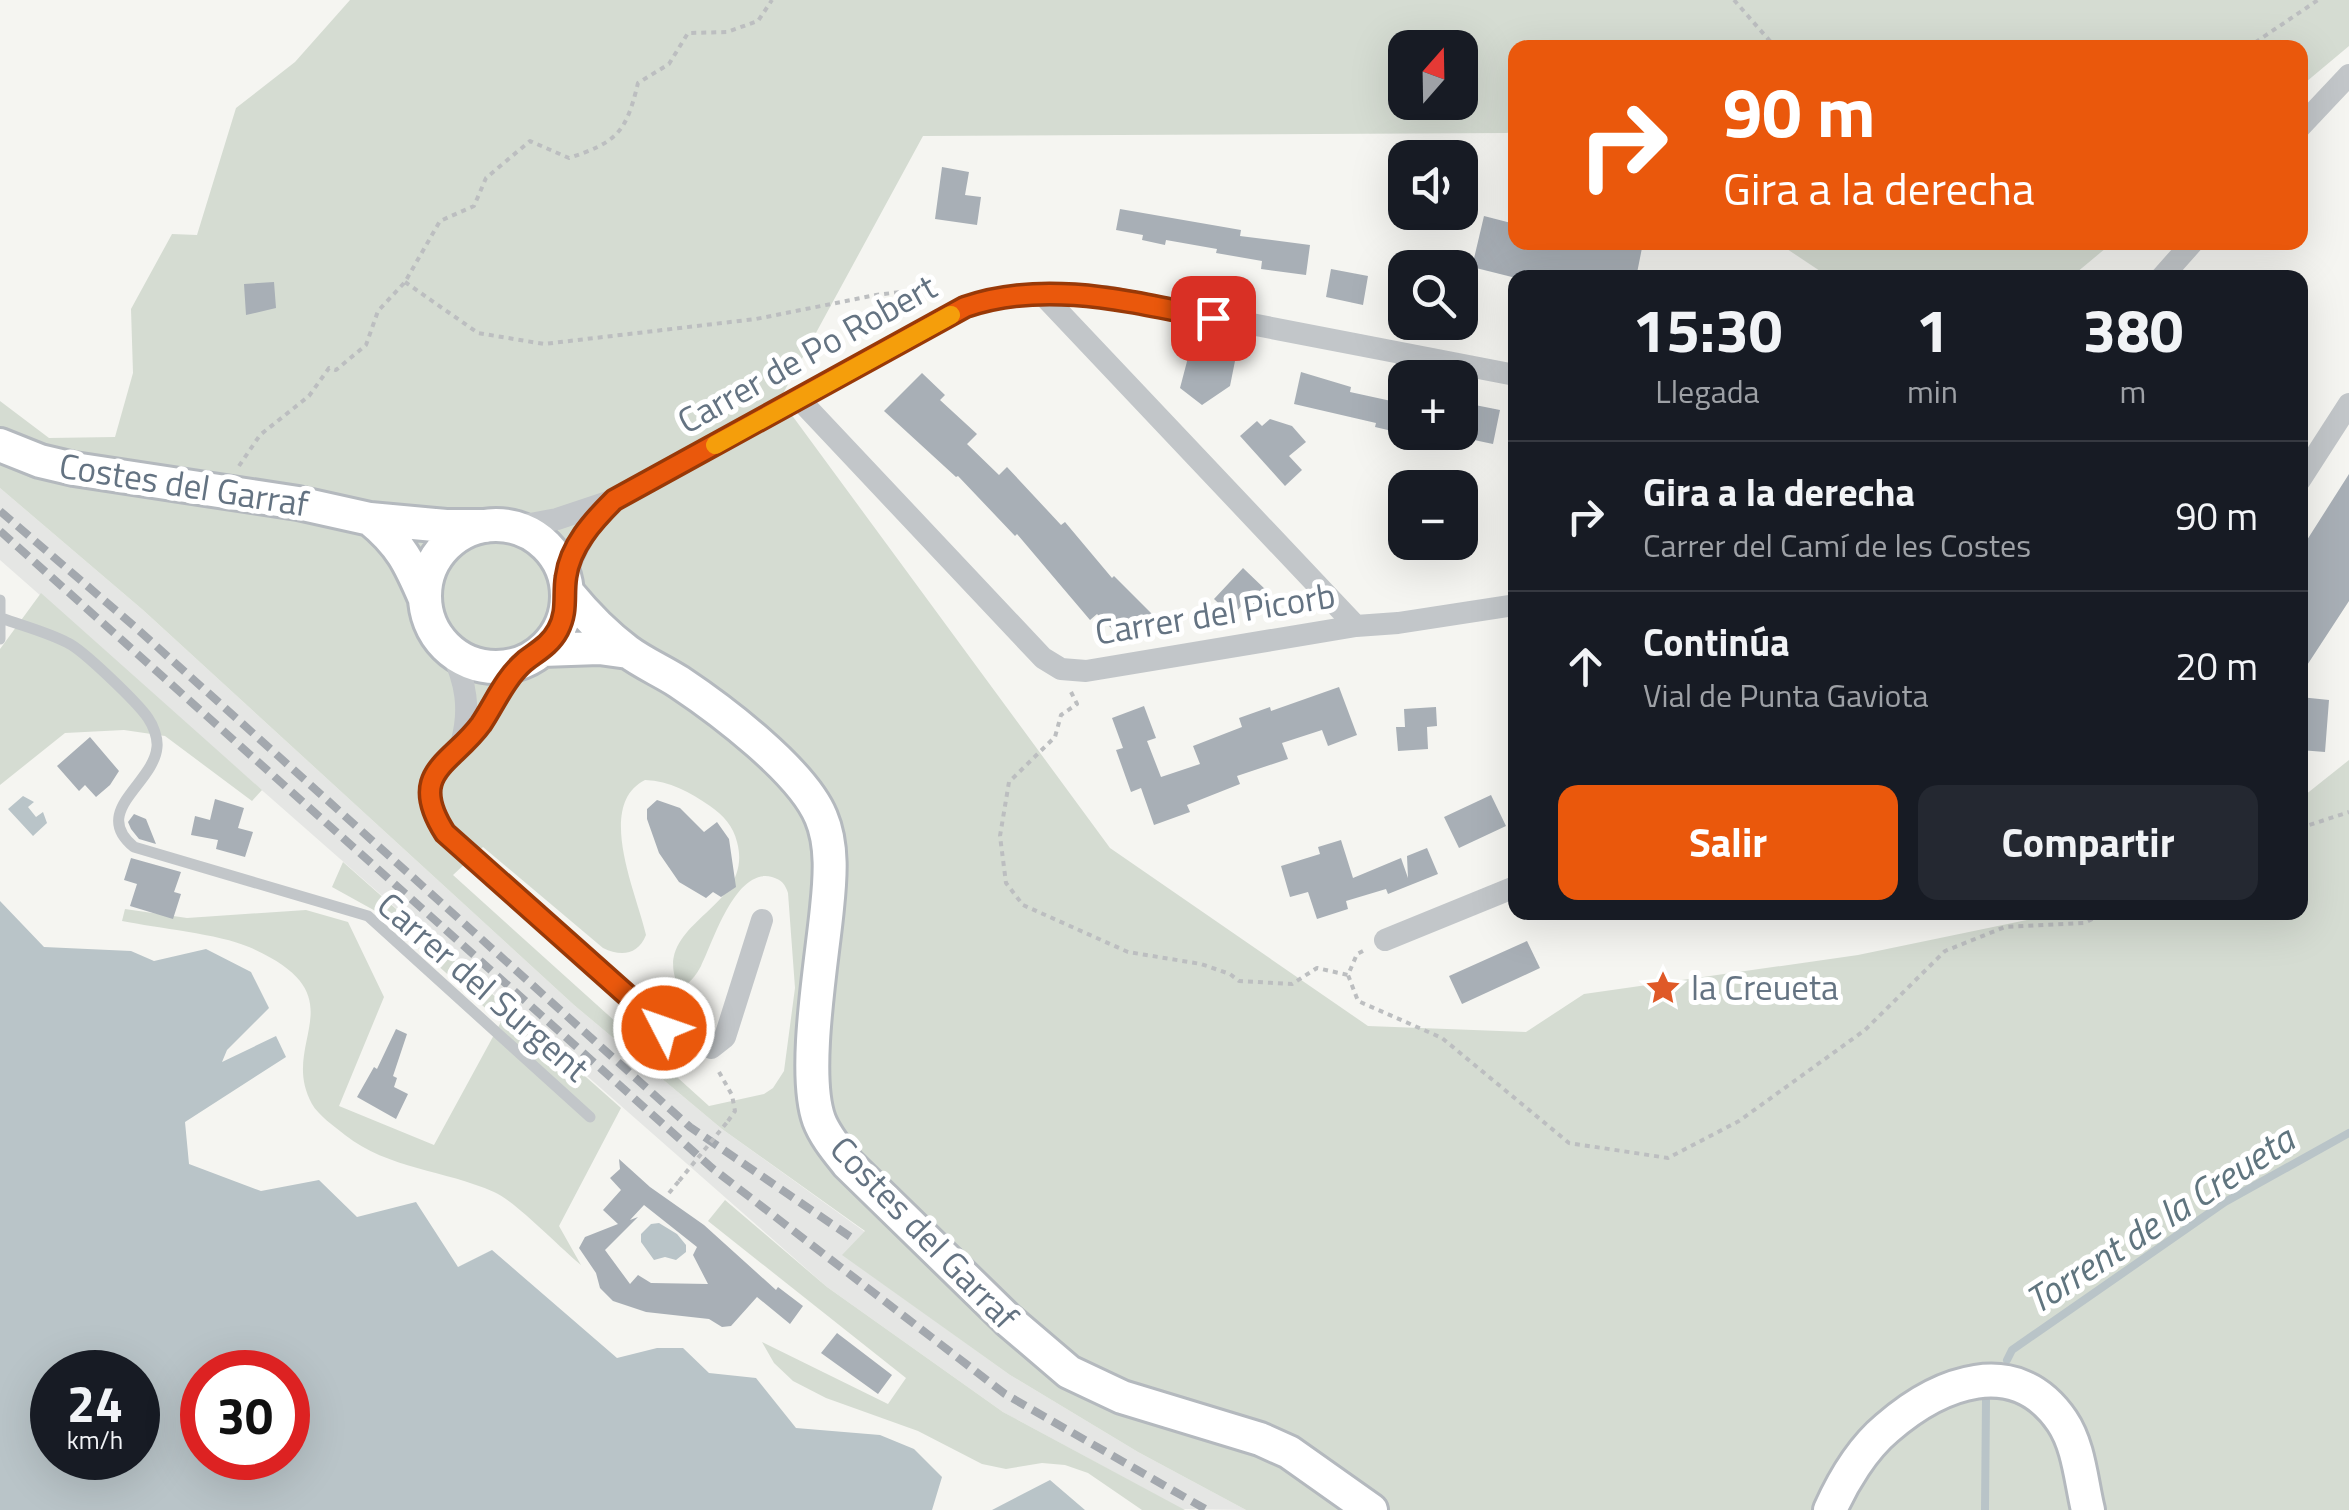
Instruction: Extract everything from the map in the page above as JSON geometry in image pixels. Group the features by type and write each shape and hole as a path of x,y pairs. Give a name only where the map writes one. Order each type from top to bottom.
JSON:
{"main road":[{"name":"Costes del Garraf","path":"0,446 74,469 314,506 370,519 500,526"},
{"path":"370,519 393,538 408,559 432,628 450,650 468,661 506,666 534,655 561,624 566,586 558,561 546,546 500,526 456,536 441,550 430,568 424,599"},
{"name":"Costes del Garraf","path":"566,586 602,630 628,652 677,681 761,746 797,782 821,815 828,845 829,884 812,1074 819,1120 848,1164 1008,1320 1069,1372 1122,1397 1260,1439 1289,1452 1371,1510"},
{"name":"Costes del Garraf","path":"534,655 599,648 628,652"},
{"path":"1830,1510 1860,1460 1886,1428 1938,1394 1983,1379 2013,1382 2042,1398 2062,1421 2073,1444 2088,1510"}],"street":[{"path":"2308,119 2349,75"},
{"path":"2167,270 2185,250"},
{"path":"1042,294 1356,626"},
{"name":"Carrer de Po Robert","path":"500,526 558,519 614,500 965,307 998,296 1106,296 1508,374"},
{"name":"Carrer del Picorb","path":"799,399 1042,658 1061,669 1086,671 1356,626 1508,606"},
{"path":"2308,468 2349,404"},
{"name":"Carrer de Po Robert","path":"566,586 576,547 614,500"},
{"path":"450,650 466,692 466,726 461,744"},
{"path":"534,655 500,689 478,727 440,764 431,804 445,833 664,1028 712,1048 725,1038 762,920"},
{"path":"1385,940 1508,890"}],"lane":[{"path":"0,600 0,639"},
{"name":"Carrer del Surgent","path":"2,618 71,644 148,718 158,751 122,809 116,823 120,836 134,847 368,916 590,1116"}],"path":[{"path":"225,469 240,466 260,435 309,396 329,368 336,370 366,345 378,311 404,282 440,222 474,206 486,178 530,141 569,158 604,146 629,119 638,83 669,64 688,33 726,32 758,22 772,0"},
{"path":"1734,0 1769,40"},
{"path":"2258,40 2318,0"},
{"path":"404,282 478,333 544,344 756,320 876,295 932,288"},
{"path":"1061,669 1077,704 1061,715 1055,738 1009,782 1000,836 1006,883 1024,905 1128,952 1201,964 1239,981 1292,984 1317,968 1348,975"},
{"path":"2308,825 2349,812"},
{"path":"1385,940 1357,954 1348,975 1358,1001 1442,1038 1569,1143 1668,1158 1739,1121 1865,1030 1945,950 2005,927 2090,920"},
{"path":"668,1194 735,1111 732,1095 702,1044"}],"shaded area":[{"path":"350,0 2349,0 2349,46 2308,80 2308,40 1508,40 1507,133 923,136 780,399 1110,848 1368,1026 1526,1032 1584,994 1858,955 2027,920 2308,920 2308,793 2349,760 2349,1510 1246,1510 1138,1452 1010,1375 842,1255 865,1231 722,1129 574,1005 143,610 0,488 0,401 49,438 115,437 133,373 131,309 172,234 197,235 236,108 295,62","holes":["645,780 671,785 702,801 727,822 737,842 739,865 731,885 677,948 673,967 680,990 699,970 727,909 747,883 759,877 772,877 781,881 788,893 795,988 784,1071 764,1094 709,1106 453,875 483,847 603,948 616,953 634,950 646,935 623,852 623,809 630,792"]},
{"path":"1788,250 2104,250 2080,270 1818,270"},
{"path":"0,488 143,610 574,1005 722,1129 865,1232 843,1255 1010,1375 1138,1452 1246,1510 1182,1509 1003,1412 827,1287 0,560"},
{"path":"41,593 262,790 252,801 165,736 124,730 65,733 0,785 0,649"},
{"path":"23,796 34,802 28,807 36,817 43,812 47,823 33,836 8,809"},
{"path":"343,862 621,1108 559,1226 581,1265 503,1197 380,1155 345,1135 318,1112 304,1081 310,1002 302,984 283,966 236,942 122,921 125,909 187,918 306,910 348,922 384,997 339,1106 434,1145 501,1022 379,913 332,887"},
{"path":"0,901 44,947 131,951 154,961 206,949 251,972 269,1008 227,1050 222,1062 276,1036 286,1057 185,1122 189,1164 261,1191 319,1180 357,1217 416,1202 458,1267 492,1250 617,1358 657,1348 683,1348 709,1373 756,1378 796,1428 880,1435 914,1449 942,1477 932,1510 0,1510"},
{"path":"725,1200 827,1287 1003,1412 1185,1510 1142,1510 1088,1473 1065,1465 1042,1463 1006,1469 982,1464 918,1431 826,1398 793,1381 774,1363 762,1342 888,1404 906,1378 708,1221"},
{"path":"659,1223 686,1245 686,1252 676,1260 654,1260 641,1242 641,1234 651,1224"},
{"path":"1050,1480 1085,1510 992,1510"}],"building":[{"path":"942,167 969,172 965,195 981,197 977,225 935,219"},
{"path":"1120,209 1241,230 1240,236 1310,245 1306,275 1261,269 1262,261 1216,253 1217,249 1142,240 1143,235 1116,230"},
{"path":"1484,216 1508,222 1508,250 1642,250 1638,270 1508,270 1508,276 1478,268 1476,250"},
{"path":"1331,269 1368,276 1363,305 1326,297"},
{"path":"274,282 276,308 246,315 244,284"},
{"path":"1190,350 1235,361 1230,386 1202,405 1180,388"},
{"path":"1301,372 1351,387 1350,392 1388,400 1388,430 1375,427 1376,423 1294,404"},
{"path":"922,373 945,395 940,400 977,434 967,444 999,475 1007,467 1061,525 1065,522 1112,578 1153,615 1125,642 1097,614 1090,620 1017,534 884,411"},
{"path":"1478,406 1500,410 1493,444 1478,441"},
{"path":"1270,419 1292,426 1306,442 1289,456 1302,470 1285,486 1240,436 1257,421 1262,426"},
{"path":"2349,474 2349,601 2308,664 2308,538"},
{"path":"1243,568 1267,591 1252,606 1246,600 1237,611 1228,612 1214,599"},
{"path":"1339,687 1357,735 1328,746 1322,730 1282,743 1288,759 1237,776 1240,784 1187,805 1190,812 1154,825 1141,788 1131,792 1116,750 1123,748 1112,718 1144,706 1156,738 1147,741 1161,777 1200,764 1193,746 1242,727 1239,718"},
{"path":"2308,698 2329,700 2325,752 2308,751"},
{"path":"1436,707 1437,726 1427,727 1428,749 1398,751 1396,727 1405,727 1404,709"},
{"path":"90,737 119,771 96,797 85,785 79,791 57,766"},
{"path":"1491,795 1506,826 1459,848 1444,817"},
{"path":"215,799 244,808 238,828 253,832 245,857 216,849 218,840 191,835 195,816 210,820"},
{"path":"657,800 680,808 704,832 717,822 729,839 736,887 721,897 713,892 706,898 679,882 659,853 647,819 647,809"},
{"path":"134,814 146,819 156,844 139,839 131,829 128,822"},
{"path":"1341,840 1353,878 1401,858 1408,878 1407,856 1427,848 1438,874 1388,894 1386,889 1346,901 1348,909 1317,919 1308,892 1290,897 1281,866 1320,854 1318,847"},
{"path":"131,858 181,872 174,892 181,894 173,919 130,906 137,884 124,880"},
{"path":"1527,941 1540,968 1462,1004 1449,976"},
{"path":"396,1029 407,1034 393,1076 397,1078 394,1087 408,1094 396,1119 357,1097 374,1067 377,1069"},
{"path":"619,1159 650,1187 704,1225 776,1290 778,1287 803,1306 790,1324 757,1297 731,1326 722,1327 709,1319 646,1312 613,1301 600,1288 596,1273 579,1248 585,1237 618,1224 603,1210 621,1190 610,1178 620,1169","holes":["644,1205 697,1247 693,1255 708,1284 651,1283 638,1275 630,1284 605,1250 638,1217 630,1220"]},
{"path":"837,1333 892,1375 878,1394 821,1353"}],"waterway":[{"name":"Torrent de la Creueta","path":"2007,1360 2012,1350 2225,1202 2349,1133"},
{"name":"Torrent de la Creueta","path":"1985,1510 1986,1400"}],"railway":[{"path":"0,511 134,626 690,1127 855,1240"},
{"path":"0,531 712,1168 1005,1394 1207,1510"}],"slow traffic":[{"path":"715,445 951,315"}],"place":[{"name":"la Creueta","path":"1663,988"}],"route":[{"path":"664,1028 445,833 431,804 434,776 440,764 478,727 500,689 556,634 567,603 565,579 576,547 592,523 614,500 965,307 998,296 1106,296 1213,318"}]}
